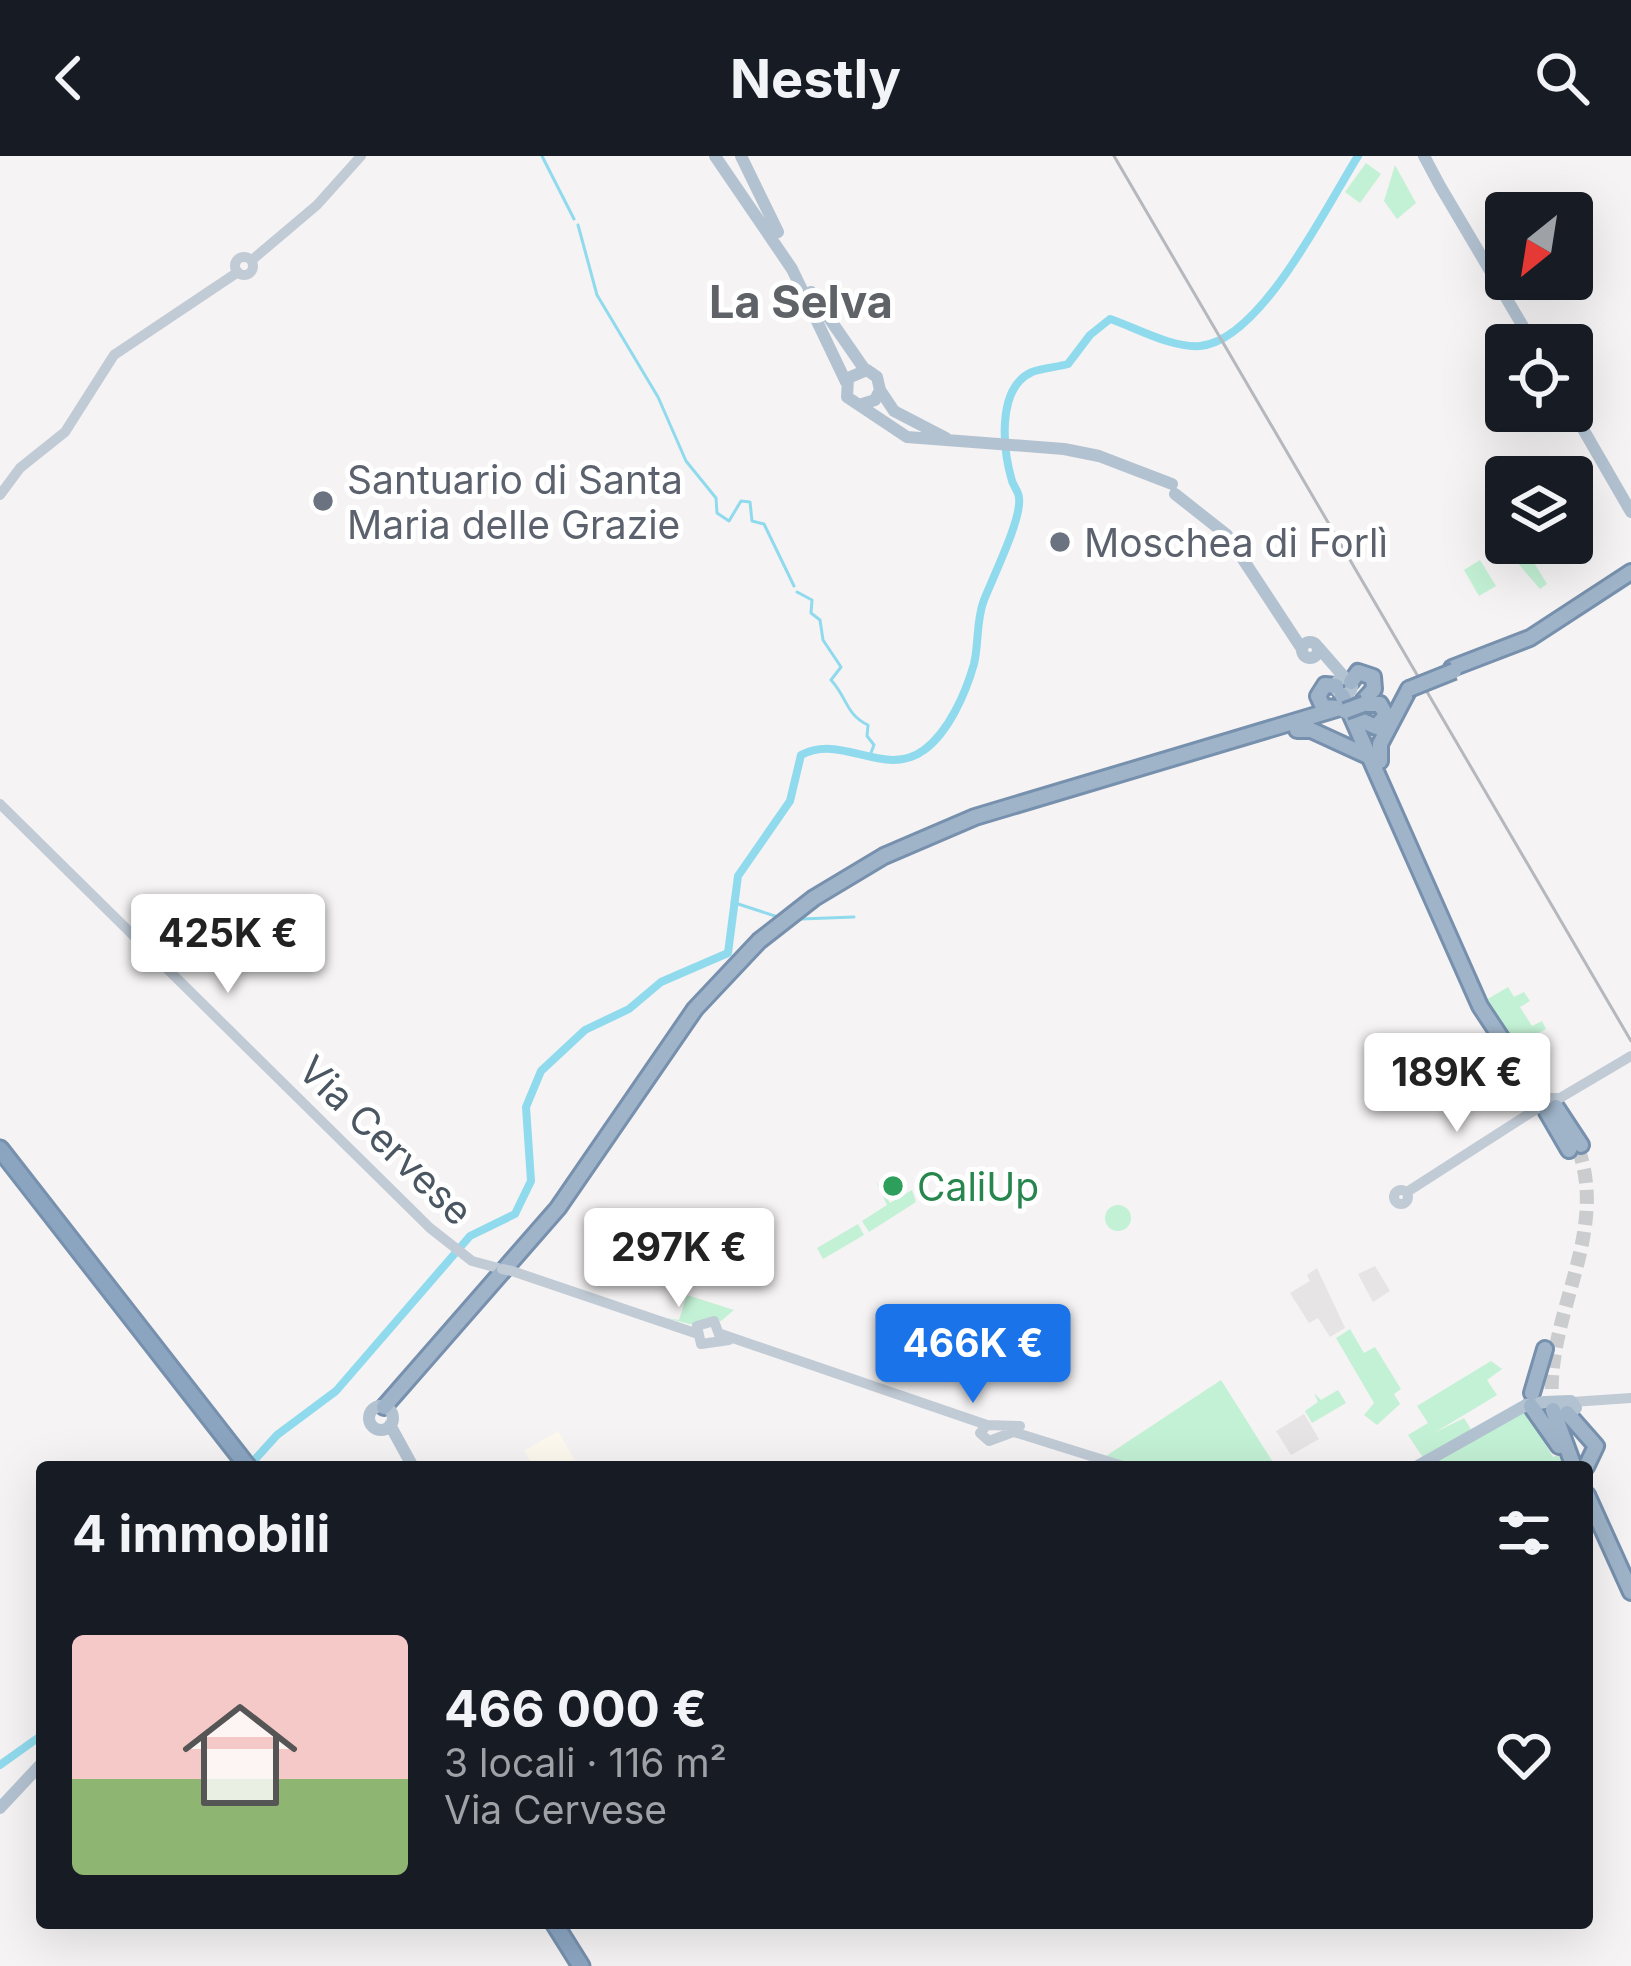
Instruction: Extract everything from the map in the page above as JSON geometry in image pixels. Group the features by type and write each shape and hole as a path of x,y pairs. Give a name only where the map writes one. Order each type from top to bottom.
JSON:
{"highway":[{"path":"1348,699 1409,689 1530,638 1631,575"},
{"path":"1241,743 1348,699 1453,670"},
{"path":"387,1419 559,1208 696,1012 760,942 834,886 929,837 1024,800 1286,731 1375,686 1367,673"},
{"path":"1384,778 1378,751 1387,721 1409,689"},
{"path":"1348,699 1380,704 1387,721"},
{"path":"1348,699 1503,1042 1575,1147"},
{"path":"1286,731 1311,730 1360,750 1384,778"},
{"path":"0,1149 240,1461"},
{"path":"0,1159 240,1461"},
{"path":"1545,1349 1560,1441 1569,1461"},
{"path":"1553,1406 1596,1446 1590,1461"},
{"path":"1560,1441 1576,1461"},
{"path":"1593,1512 1631,1595"},
{"path":"554,1929 577,1966"}],"main road":[{"path":"0,495 20,467 65,432 113,355 238,272 248,274 252,260 317,205 361,156"},
{"path":"715,156 728,156"},
{"path":"715,156 786,258 846,382 847,397 907,436 1100,456 1154,478 1228,535 1292,634 1311,649 1348,699"},
{"path":"741,156 785,248 865,370 877,377 887,404 913,423 977,444"},
{"path":"1424,156 1522,324"},
{"path":"846,382 865,370"},
{"path":"859,405 871,404 880,390"},
{"path":"1585,432 1631,512"},
{"name":"Via Cervese","path":"0,804 469,1259 692,1328 714,1321 723,1338"},
{"path":"1407,1192 1631,1056"},
{"name":"Via Cervese","path":"692,1328 705,1345 723,1338 965,1417 989,1430 1022,1432 1108,1461"},
{"path":"1429,1461 1553,1406 1631,1398"},
{"path":"387,1419 408,1461"},
{"path":"0,1808 36,1769"}],"shaded area":[{"path":"1375,1266 1390,1291 1373,1302 1358,1274"},
{"path":"1317,1268 1345,1328 1330,1337 1318,1318 1309,1323 1290,1293 1310,1281 1307,1275"},
{"path":"1304,1414 1319,1439 1291,1455 1276,1431"},
{"path":"558,1431 576,1461 530,1461 524,1451"}],"green space":[{"path":"1366,163 1381,174 1360,203 1345,192"},
{"path":"1395,165 1416,203 1397,219 1384,201"},
{"path":"1480,560 1496,586 1479,596 1464,570"},
{"path":"1518,564 1535,564 1547,584 1540,589"},
{"path":"1508,987 1514,997 1524,992 1530,1001 1520,1007 1532,1026 1542,1021 1546,1029 1518,1045 1486,1000"},
{"path":"876,1181 890,1203 912,1190 916,1202 869,1232 862,1221 887,1205"},
{"path":"1118,1205 1131,1218 1118,1231 1105,1218"},
{"path":"858,1224 864,1235 823,1259 817,1248"},
{"path":"687,1295 734,1310 721,1321 706,1318 693,1325 666,1318 679,1320"},
{"path":"1350,1329 1364,1353 1375,1347 1401,1389 1394,1394 1400,1404 1377,1425 1364,1415 1374,1403 1336,1338"},
{"path":"1491,1361 1502,1369 1487,1380 1497,1395 1434,1433 1464,1418 1472,1431 1424,1459 1408,1435 1428,1423 1417,1406"},
{"path":"1221,1380 1272,1461 1112,1461 1103,1458"},
{"path":"1338,1390 1346,1403 1312,1423 1305,1411 1318,1402 1314,1393 1321,1400"},
{"path":"1526,1411 1553,1457 1558,1455 1562,1461 1434,1461"}],"waterway":[{"path":"542,156 574,219"},
{"path":"254,1461 277,1435 336,1391 470,1236 515,1214 531,1181 526,1107 541,1071 585,1030 629,1009 661,982 728,953 738,876 790,801 801,755 832,749 879,759 909,758 941,733 971,675 981,608 1019,508 1005,421 1012,391 1020,380 1032,372 1068,364 1090,335 1110,319 1178,344 1200,346 1223,338 1269,297 1358,156"},
{"path":"578,225 597,295 658,397 686,461 716,498 717,513 729,521 741,501 750,502 752,521 764,524 794,586"},
{"path":"797,592 812,600 811,613 820,620 823,640 841,667 831,680 855,716 868,725 867,736 874,745 869,758"},
{"path":"732,902 778,917"},
{"path":"801,919 854,917"},
{"path":"0,1765 36,1739"}],"tunnel":[{"path":"1553,1410 1557,1341 1587,1205 1584,1171 1573,1136"}],"railway":[{"path":"1114,156 1631,1041"}],"place":[{"name":"Santuario di Santa Maria delle Grazie","path":"323,501"},
{"name":"Moschea di Forlì","path":"1060,542"},
{"name":"CaliUp","path":"893,1186"}],"district":[{"name":"La Selva","path":"801,301"}]}
